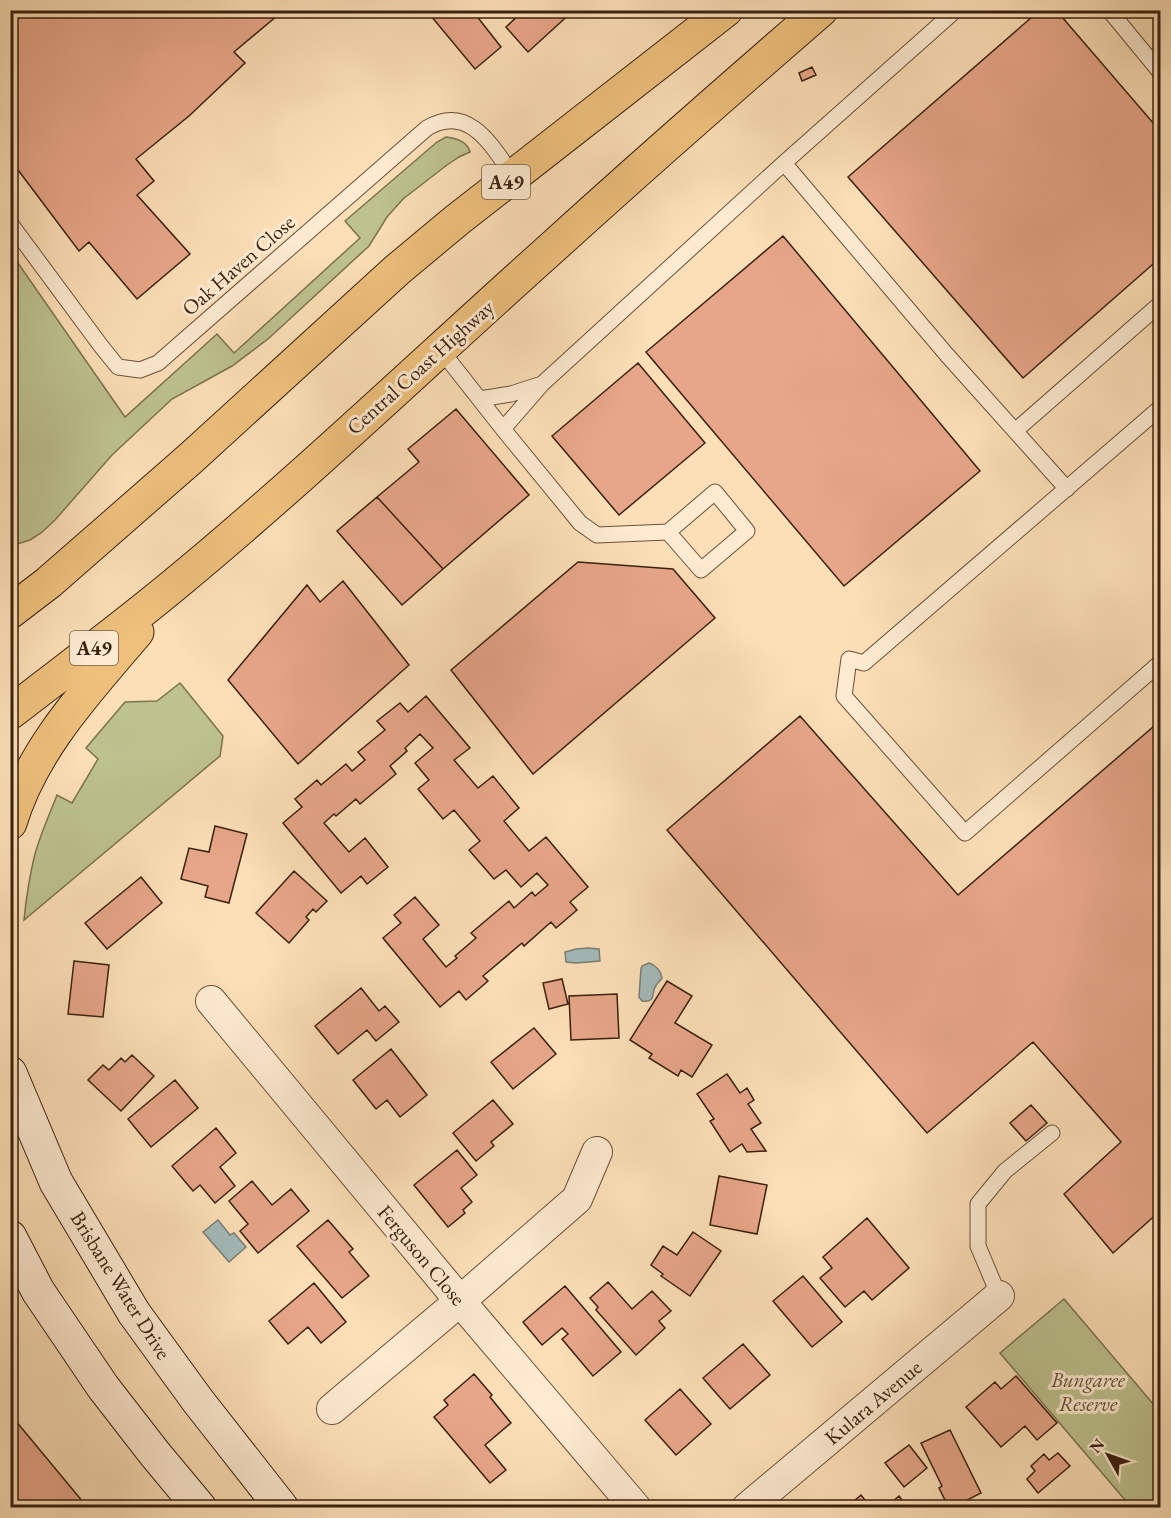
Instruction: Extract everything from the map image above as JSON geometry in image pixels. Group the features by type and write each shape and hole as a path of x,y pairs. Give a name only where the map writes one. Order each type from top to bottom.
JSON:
{"highway":[{"name":"A49","path":"10,612 48,583 191,458 396,270 726,10"},
{"name":"Central Coast Highway","path":"10,713 178,582 232,536 718,99 821,10"},
{"path":"10,823 28,780 56,733 178,582"},
{"path":"10,594 48,583"}],"main road":[{"name":"Brisbane Water Drive","path":"10,1073 56,1182 134,1313 198,1401 282,1508"},
{"path":"10,1237 38,1290 103,1387 200,1508"}],"street":[{"name":"Ferguson Close","path":"211,1001 460,1301 636,1508"},
{"path":"332,1409 577,1199 597,1152"},
{"name":"Kulara Avenue","path":"747,1508 999,1296"}],"lane":[{"path":"503,429 542,384 956,10"},
{"path":"1108,10 1161,72"},
{"name":"Oak Haven Close","path":"10,223 118,367 140,370 158,363 400,151 427,128 438,122 450,120 462,122 473,128 484,136 513,176"},
{"path":"784,163 948,355 1067,489"},
{"path":"1015,431 1161,304"},
{"path":"440,349 580,523 597,536 668,532 715,492 747,531 701,570 668,532"},
{"path":"480,399 511,394 542,384"},
{"path":"1161,408 864,663 849,659 844,696 965,833 1161,663"},
{"path":"999,1296 978,1246 978,1204 1005,1171 1052,1133"}],"green space":[{"path":"446,137 464,143 470,152 447,165 403,199 387,217 369,246 268,339 232,366 172,399 112,455 41,533 30,540 11,546 11,253 125,417 217,334 234,353 360,238 345,221 437,142"},
{"path":"180,683 223,736 220,756 24,920 34,858 57,795 72,803 98,759 86,748 125,702 157,701"},
{"name":"Bungaree Reserve","path":"1064,1299 1160,1412 1160,1507 1131,1507 1000,1353"}],"water":[{"path":"588,948 599,949 600,961 566,962 565,952"},
{"path":"649,963 658,969 662,978 655,987 652,999 642,1001 639,997 641,969"},
{"path":"218,1220 230,1235 234,1233 246,1247 229,1262 203,1232"}],"building":[{"path":"10,10 284,10 234,52 245,63 189,116 136,159 154,181 137,195 190,254 137,299 89,242 79,251 12,162 10,164"},
{"path":"426,10 472,10 501,47 475,69"},
{"path":"524,10 574,10 528,52 506,27"},
{"path":"1040,10 1056,10 1160,131 1160,258 1023,378 848,177"},
{"path":"812,67 816,75 802,81 799,73"},
{"path":"783,236 980,471 844,586 646,352"},
{"path":"638,363 705,443 619,515 552,436"},
{"path":"456,409 529,495 443,569 377,497 419,462 408,449"},
{"path":"377,497 443,569 402,605 337,531"},
{"path":"578,562 673,569 715,618 533,774 451,670"},
{"path":"343,581 409,665 298,764 228,680 307,585 320,602"},
{"path":"426,696 470,748 454,760 478,788 493,776 519,808 504,821 529,851 546,837 588,887 570,902 577,910 556,928 551,922 524,946 522,943 483,976 488,981 466,1000 459,991 440,1007 383,938 401,923 394,915 415,897 439,925 423,939 446,967 476,938 471,933 509,901 514,908 532,892 535,896 548,885 537,873 521,887 506,870 494,879 469,850 480,841 454,810 443,819 418,789 429,780 415,763 433,748 420,734 405,748 407,751 390,766 396,774 360,804 356,799 324,823 349,852 365,838 388,867 367,884 361,876 341,893 283,823 302,807 295,799 317,780 321,785 346,764 352,771 365,760 358,752 385,730 377,721 400,703 408,712"},
{"path":"800,716 958,895 1160,721 1160,1211 1113,1253 1064,1194 1121,1142 1033,1042 927,1133 667,830"},
{"path":"215,826 247,834 229,903 205,897 208,886 181,879 189,848 209,852"},
{"path":"294,871 327,901 316,912 313,909 306,917 309,920 289,943 256,913"},
{"path":"141,877 162,903 107,949 85,923"},
{"path":"74,961 109,965 103,1017 68,1014"},
{"path":"562,979 568,1004 549,1009 543,983"},
{"path":"667,981 692,996 675,1023 712,1045 692,1077 681,1070 678,1076 649,1058 652,1054 630,1040"},
{"path":"361,988 379,1011 385,1006 399,1022 376,1041 367,1030 338,1054 315,1026"},
{"path":"617,994 619,1038 571,1040 569,996"},
{"path":"534,1028 556,1054 513,1089 491,1062"},
{"path":"391,1049 427,1095 400,1117 387,1100 376,1109 353,1080"},
{"path":"132,1055 154,1076 121,1111 88,1080 103,1065 109,1070 121,1058 125,1062"},
{"path":"727,1074 740,1093 747,1088 754,1100 748,1104 761,1123 751,1129 766,1151 747,1152 742,1144 730,1152 710,1121 714,1119 697,1094"},
{"path":"175,1080 198,1108 151,1147 128,1119"},
{"path":"493,1100 513,1124 491,1142 494,1146 476,1161 453,1133"},
{"path":"1031,1105 1047,1123 1026,1141 1010,1123"},
{"path":"216,1128 236,1153 220,1167 235,1186 215,1203 200,1185 193,1191 172,1166"},
{"path":"457,1150 477,1175 461,1188 472,1202 463,1210 465,1213 448,1227 414,1185"},
{"path":"719,1176 767,1185 757,1234 710,1225"},
{"path":"252,1181 272,1205 291,1189 309,1211 258,1253 240,1231 248,1224 229,1201"},
{"path":"867,1218 909,1268 872,1300 864,1291 845,1307 820,1278 832,1268 823,1257"},
{"path":"328,1220 353,1249 349,1252 369,1276 342,1298 297,1246"},
{"path":"693,1232 721,1251 690,1296 661,1276 663,1274 651,1265 663,1246 677,1255"},
{"path":"803,1276 842,1322 812,1347 773,1301"},
{"path":"608,1282 632,1309 652,1291 671,1311 659,1321 665,1328 636,1355 596,1310 598,1307 590,1298"},
{"path":"314,1283 346,1322 321,1343 308,1327 288,1344 269,1321"},
{"path":"565,1286 621,1352 593,1376 562,1339 568,1334 562,1328 542,1345 523,1322"},
{"path":"743,1344 770,1375 730,1409 703,1378"},
{"path":"474,1374 511,1423 485,1445 506,1470 490,1483 434,1417 448,1405 444,1400"},
{"path":"1016,1376 1057,1423 1037,1440 1025,1426 1001,1447 966,1407 995,1382 1001,1389"},
{"path":"680,1389 711,1424 676,1455 645,1420"},
{"path":"10,1414 88,1508 10,1508"},
{"path":"950,1430 981,1493 952,1508 949,1508 939,1488 942,1486 921,1443"},
{"path":"909,1445 927,1468 904,1487 885,1463"},
{"path":"1058,1453 1070,1466 1038,1493 1027,1479 1035,1471 1031,1466 1044,1454 1049,1460"},
{"path":"861,1495 871,1508 846,1508"},
{"path":"899,1496 908,1508 885,1508"}]}
